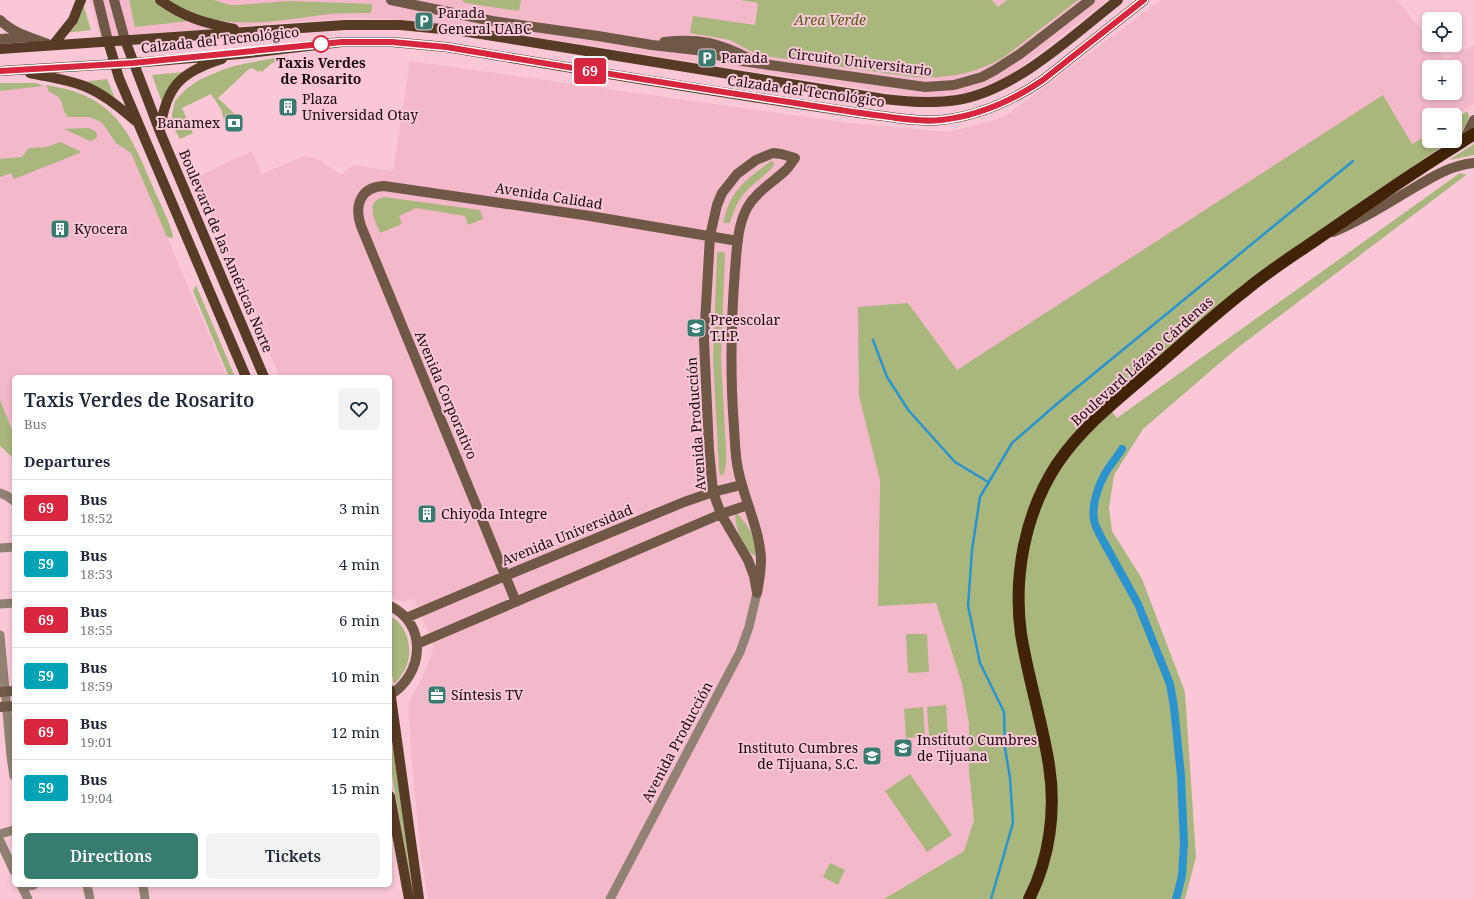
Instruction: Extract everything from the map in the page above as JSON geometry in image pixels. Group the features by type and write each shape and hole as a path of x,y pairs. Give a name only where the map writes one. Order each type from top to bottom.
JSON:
{"highway":[{"name":"Boulevard Lázaro Cárdenas","path":"1028,899 1042,867 1052,819 1052,789 1049,764 1021,632 1019,580 1022,550 1030,520 1041,494 1057,464 1078,438 1101,414 1246,290 1318,238 1469,137"}],"main road":[{"path":"51,45 73,20 81,0"},
{"path":"160,0 176,11 190,18 248,32"},
{"name":"Calzada del Tecnológico","path":"0,49 345,25 393,24 429,27 884,99 936,103 976,96 1011,80 1033,67 1118,0"},
{"name":"Calzada del Tecnológico","path":"0,71 133,63 240,54 342,42 366,41 421,44 699,89 869,114 918,120 939,120 979,113 996,107 1027,91 1144,0"},
{"name":"Boulevard de las Américas Norte","path":"125,40 160,132 263,375"},
{"path":"108,41 114,64 245,375"},
{"path":"160,132 163,111 175,85 187,75 200,68 240,54"},
{"path":"18,70 84,86 102,95 139,123"},
{"path":"392,708 419,899"},
{"path":"392,807 408,899"}],"street":[{"path":"98,0 108,41"},
{"name":"Boulevard de las Américas Norte","path":"114,0 125,40"},
{"name":"Circuito Universitario","path":"391,0 492,21 652,45 696,50 757,63 925,87 954,85 982,77 1020,54 1090,0"},
{"path":"0,20 5,25 17,32 31,36 51,45"},
{"path":"0,39 31,36"},
{"name":"Boulevard Lázaro Cárdenas","path":"1469,137 1474,120"},
{"name":"Avenida Producción","path":"610,899 740,652 749,627 757,593 761,559 757,536 741,485 737,465 732,377 733,297 738,241 743,217 752,200 787,169 795,158 773,153 756,160 738,174 722,192 716,205 710,236 704,340 710,468 714,492 721,514 748,560 754,576 757,593"},
{"path":"1318,238 1356,223 1434,176 1453,167 1474,163"},
{"name":"Avenida Calidad","path":"361,198 370,189 376,186 389,186 590,216 738,241"},
{"name":"Avenida Corporativo","path":"361,198 357,211 361,226 516,602"},
{"name":"Avenida Universidad","path":"406,618 684,502 741,485"},
{"path":"0,494 12,500"},
{"path":"417,644 721,514 748,505"},
{"path":"0,548 12,547"},
{"path":"0,604 12,603"},
{"path":"392,607 406,618 415,635 417,644 417,656 412,673 401,687 392,692"},
{"path":"0,635 7,692 12,763"},
{"path":"0,834 12,831"},
{"path":"0,841 12,867"},
{"path":"22,887 28,899"},
{"path":"87,887 90,899"},
{"path":"143,887 146,899"}],"shaded area":[{"path":"90,0 1108,0 1008,77 963,94 937,98 916,97 459,25 390,19 350,18 100,37"},
{"path":"1161,0 1397,0 1422,31 1422,52 1439,52 1445,60 1474,45 1474,104 1462,112 1462,108 1422,108 1422,138 1412,144 1385,98 957,370 908,303 859,396 880,480 878,605 936,603 962,684 969,724 969,772 974,820 964,851 884,899 428,899 421,856 408,704 424,674 434,646 414,598 404,602 392,598 392,375 279,375 214,226 197,177 252,151 262,174 304,156 318,159 341,175 353,165 393,171 410,61 849,123 950,132 1004,117"},
{"path":"46,85 49,92 56,95 63,102 63,110 68,117 89,117 99,121 103,124 116,143 131,153 226,375 12,375 12,430 0,400 0,91"}],"green space":[{"path":"129,0 153,0 189,21 135,27"},
{"path":"168,0 214,0 230,5 290,1 372,4 371,13 329,14 275,21 239,22 222,21 204,17 187,11"},
{"path":"462,0 521,0 519,11 465,3"},
{"name":"Area Verde","path":"740,0 992,0 998,7 1007,0 1078,0 1003,58 970,72 937,77 913,77 758,55 730,40 690,33 693,16 755,25 758,3"},
{"path":"84,7 91,30 65,33 74,28"},
{"path":"274,58 285,59 290,63 287,66 283,63 277,62 268,66 262,72 252,68 218,98 236,115 224,120 221,109 211,94 182,108 193,133 180,139 172,125 172,114 175,101 186,89 199,80 222,70"},
{"path":"184,72 162,102 152,75"},
{"path":"107,79 116,101 82,82"},
{"path":"0,83 37,83 43,86 0,91"},
{"path":"46,85 70,90 90,98 104,107 115,117 132,142 139,156 167,219 173,238 167,237 131,153 116,143 103,124 99,121 89,117 68,117 63,109 59,97 49,92"},
{"path":"1383,95 1412,144 1422,138 1422,148 1440,148 1272,263 1105,403 1117,418 1460,173 1466,175 1236,349 1143,429 1114,475 1109,508 1112,531 1142,579 1185,692 1196,857 1185,899 884,899 964,851 974,820 969,772 969,724 962,684 936,603 878,606 880,480 859,396 858,307 908,303 957,370"},
{"path":"1467,111 1469,115 1466,125 1462,130 1462,114"},
{"path":"88,128 95,131 97,134 97,137 94,140 90,141 64,129"},
{"path":"60,142 82,152 14,179 11,173 0,177 0,159 22,157 29,148 47,147"},
{"path":"1474,144 1474,155 1449,160"},
{"path":"773,161 774,164 772,168 746,191 734,212 730,223 723,223 730,202 740,187 746,180"},
{"path":"384,197 480,210 483,219 468,225 465,216 416,208 399,216 402,224 380,233 374,217 373,207 374,203 378,199"},
{"path":"718,252 723,252 725,254 721,359 726,449 726,465 723,475 720,475 719,469 713,359"},
{"path":"196,285 234,375 228,375 193,291"},
{"path":"0,400 12,430 12,457 0,446"},
{"path":"735,512 743,520 753,537 755,544 755,556 746,548 740,536 736,524"},
{"path":"392,617 397,621 406,634 409,651 406,667 394,684 392,676"},
{"path":"906,634 927,634 929,672 908,673"},
{"path":"946,705 948,735 929,736 927,707"},
{"path":"923,707 925,737 906,738 904,709"},
{"path":"392,745 397,774 413,897 392,775"},
{"path":"910,774 952,835 927,852 885,791"},
{"path":"830,863 845,870 838,885 823,877"}],"waterway":[{"path":"991,899 1013,823 1010,778 1005,748 1004,712 980,663 968,606 972,550 980,497 1012,443 1058,403 1353,161"},
{"path":"873,340 887,377 909,411 955,462 988,482"},
{"path":"1122,449 1106,472 1100,484 1093,511 1095,525 1138,604 1170,684 1174,707 1181,776 1184,843 1182,876 1176,899"}],"bus line":[{"name":"69","path":"0,71 133,63 240,54 270,49 323,44 366,41 392,42 446,47 699,89 894,118 939,120 979,113 996,107 1027,91 1144,0"}],"place":[{"name":"Parada General UABC","path":"424,21"},
{"name":"Taxis Verdes de Rosarito","path":"321,44"},
{"name":"Parada","path":"707,58"},
{"name":"Plaza Universidad Otay","path":"288,107"},
{"name":"Banamex","path":"234,123"},
{"name":"Kyocera","path":"60,229"},
{"name":"Preescolar T.I.P.","path":"696,328"},
{"name":"Chiyoda Integre","path":"427,514"},
{"name":"Síntesis TV","path":"437,695"},
{"name":"Instituto Cumbres de Tijuana","path":"903,748"},
{"name":"Instituto Cumbres de Tijuana, S.C.","path":"872,756"}]}
